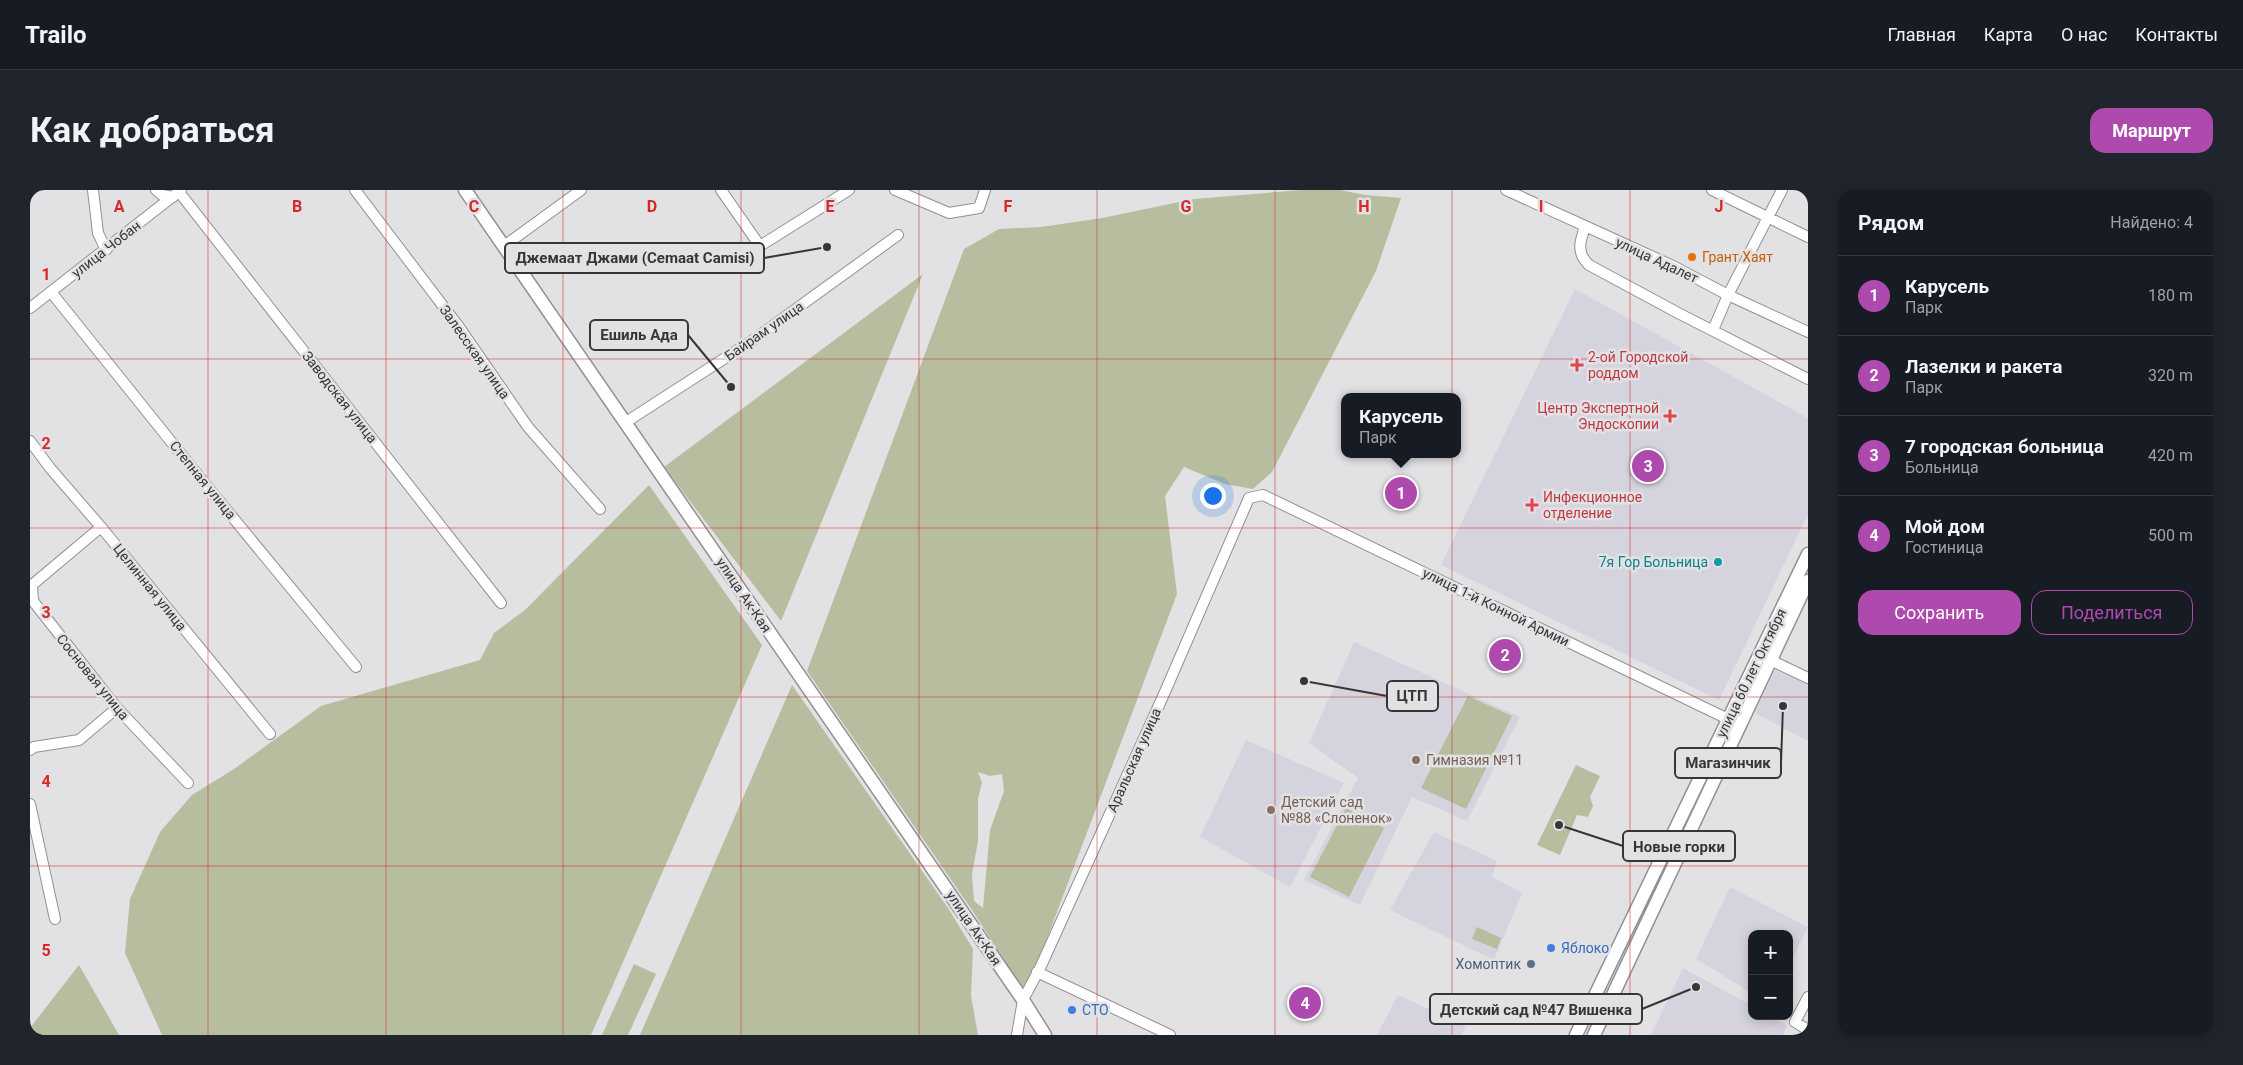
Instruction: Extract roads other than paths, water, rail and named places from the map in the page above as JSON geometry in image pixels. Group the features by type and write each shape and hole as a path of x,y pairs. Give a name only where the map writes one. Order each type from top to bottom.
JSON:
{"main road":[{"name":"улица Ак-Кая","path":"465,190 1023,1000"},
{"name":"улица 60 лет Октября","path":"1594,1035 1754,698 1765,658 1808,554"},
{"name":"улица 60 лет Октября","path":"1576,1035 1728,719 1808,581"},
{"path":"1674,834 1686,840"},
{"path":"1023,1000 1045,1035"}],"street":[{"path":"93,190 98,233 106,250"},
{"path":"156,190 162,195 178,193"},
{"name":"Залесская улица","path":"355,190 459,327 528,427 600,509"},
{"path":"504,246 581,190"},
{"path":"721,190 760,246 848,190"},
{"path":"895,190 950,213 978,208 985,190"},
{"name":"улица Адалет","path":"1506,190 1673,266 1728,295 1808,332"},
{"path":"1712,190 1808,237"},
{"path":"1713,330 1728,295 1782,190"},
{"name":"улица Чобан","path":"30,308 178,193"},
{"name":"Заводская улица","path":"178,193 501,603"},
{"path":"1584,227 1579,243 1580,252 1582,259 1589,265 1808,379"},
{"name":"Байрам улица","path":"626,422 756,338 898,235"},
{"name":"Степная улица","path":"51,292 356,667"},
{"name":"Целинная улица","path":"30,441 50,468 101,527 270,734"},
{"name":"Аральская улица","path":"1017,1035 1023,1000 1038,972 1164,694 1249,498 1263,495"},
{"name":"улица 1-й Конной Армии","path":"1263,495 1728,719"},
{"name":"Сосновая улица","path":"101,527 32,585 31,603 117,708 188,783"},
{"path":"1765,658 1808,678"},
{"path":"30,750 34,747 79,740 117,708"},
{"path":"30,804 55,919"},
{"path":"1038,972 1170,1035"},
{"path":"1808,996 1794,1022 1808,1030"}],"place":[{"name":"Джемаат Джами (Cemaat Camisi)","path":"827,247"},
{"name":"Грант Хаят","path":"1692,257"},
{"name":"2-ой Городской роддом","path":"1577,365"},
{"name":"Ешиль Ада","path":"731,387"},
{"name":"Центр Экспертной Эндоскопии","path":"1670,416"},
{"name":"7 городская больница","path":"1648,466"},
{"name":"Карусель","path":"1401,493"},
{"name":"Инфекционное отделение","path":"1532,505"},
{"name":"7я Гор Больница","path":"1718,562"},
{"name":"Лазелки и ракета","path":"1505,655"},
{"name":"ЦТП","path":"1304,681"},
{"name":"Магазинчик","path":"1783,706"},
{"name":"Гимназия №11","path":"1416,760"},
{"name":"Детский сад №88 «Слоненок»","path":"1271,810"},
{"name":"Новые горки","path":"1559,825"},
{"name":"Яблоко","path":"1551,948"},
{"name":"Хомоптик","path":"1531,964"},
{"name":"Детский сад №47 Вишенка","path":"1696,987"},
{"name":"Мой дом","path":"1305,1003"},
{"name":"СТО","path":"1072,1010"}]}
